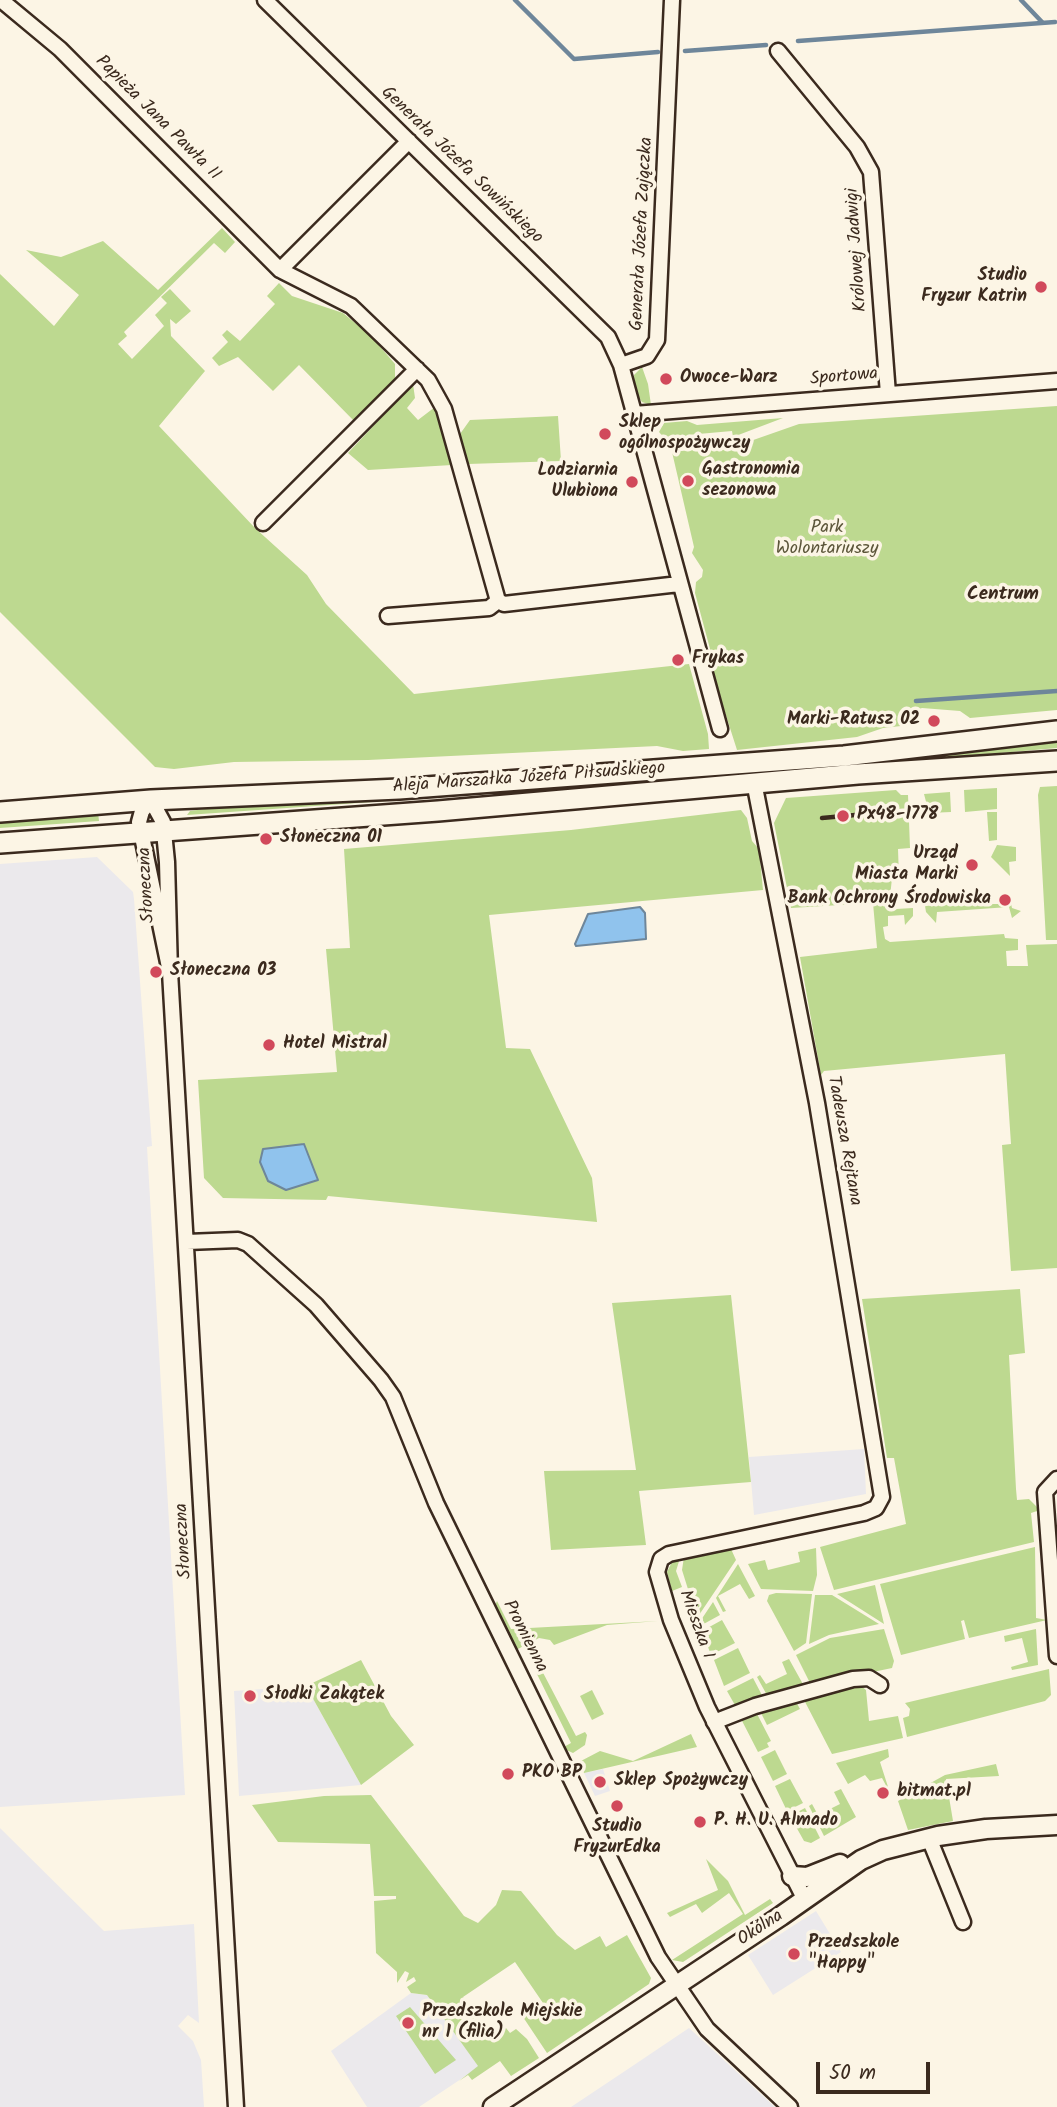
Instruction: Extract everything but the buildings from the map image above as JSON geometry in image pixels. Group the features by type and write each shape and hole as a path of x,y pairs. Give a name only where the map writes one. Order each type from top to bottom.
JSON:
{"main road":[{"name":"Aleja Marszałka Józefa Piłsudskiego","path":"0,812 151,800 400,789 844,756 1057,731"},
{"name":"Aleja Marszałka Józefa Piłsudskiego","path":"0,843 438,811 754,782 1057,761"}],"street":[{"name":"Papieża Jana Pawła II","path":"1,0 60,49 281,270 343,300 433,387 444,409 496,598"},
{"name":"Generała Józefa Sowińskiego","path":"265,0 608,337 621,365"},
{"name":"Generała Józefa Zajączka","path":"621,365 647,356 657,340 672,0"},
{"name":"Królowej Jadwigi","path":"778,51 857,147 871,172 888,394"},
{"path":"281,270 409,141"},
{"path":"621,365 720,729"},
{"path":"262,523 417,369"},
{"name":"Sportowa","path":"634,414 1057,381"},
{"path":"388,616 489,608 496,598 503,604 679,584"},
{"name":"Tadeusza Rejtana","path":"754,782 817,1103 882,1497 876,1508"},
{"path":"140,832 139,816 151,800"},
{"name":"Słoneczna","path":"151,800 161,813 164,830 236,2107"},
{"name":"Słoneczna","path":"140,832 170,972"},
{"name":"Promienna","path":"187,1242 238,1240 248,1244 316,1305 364,1358 393,1398 436,1503 654,1950 706,2029 790,2107"},
{"path":"1057,1479 1045,1492 1057,1656"},
{"name":"Mieszka I","path":"805,1900 714,1722 671,1620 658,1577 661,1559 670,1553 776,1533 876,1508"},
{"path":"714,1722 755,1706 853,1679 869,1678 880,1685"},
{"name":"Okólna","path":"493,2107 861,1860 929,1838 978,1830 1057,1825"},
{"path":"929,1838 936,1862 963,1922"},
{"path":"792,1876 807,1877 837,1864 861,1860"}],"shaded area":[{"path":"97,857 133,892 134,899 152,1146 147,1147 185,1795 0,1807 0,864"},
{"path":"864,1449 866,1494 754,1515 749,1457"},
{"path":"306,1686 361,1785 239,1796 234,1691"},
{"name":"Sklep Spożywczy","path":"603,1769 610,1791 595,1796 584,1773"},
{"path":"0,1828 104,1931 194,1924 199,2023 188,2015 178,2026 193,2041 201,2060 204,2107 0,2107"},
{"name":"Przedszkole \"Happy\"","path":"816,1911 841,1952 773,1995 748,1955"},
{"name":"Przedszkole Miejskie nr 1 (filia)","path":"411,1993 427,1995 479,2067 419,2107 367,2107 331,2051"},
{"path":"689,2028 775,2107 571,2107 634,2065"}],"green space":[{"path":"222,228 235,242 225,253 214,243 124,332 127,336 118,344 132,359 164,326 155,315 167,303 161,297 170,289 191,311 176,324 170,319 171,336 205,371 159,426 255,528 307,575 326,604 414,694 689,664 708,734 709,749 683,751 657,746 368,760 234,762 174,769 155,767 0,612 0,274 54,326 79,295 26,250 61,257 103,241 158,290"},
{"path":"279,283 292,296 343,313 370,335 395,364 395,383 355,422 299,365 273,391 238,357 219,366 212,358 228,342 222,335 227,330 240,341 275,304 267,296"},
{"path":"642,367 651,405 642,402 635,392 634,375"},
{"path":"413,384 415,398 407,408 418,420 435,407 452,465 368,470 348,453"},
{"name":"Park Wolontariuszy","path":"1057,406 1057,710 970,718 960,711 922,708 909,713 901,726 883,728 857,737 737,750 709,662 713,660 695,593 696,582 702,577 703,570 692,553 694,547 672,452 739,445 799,424"},
{"path":"558,416 561,461 468,464 460,434 470,420"},
{"path":"783,418 733,437 732,431 687,435 687,440 668,442 659,432 664,423 687,421 697,425"},
{"path":"1057,741 1057,748 728,777 728,772 849,765"},
{"path":"714,773 715,778 187,815 190,811 219,807 328,797"},
{"path":"1057,786 1057,940 1046,940 1038,795 1040,787"},
{"path":"997,788 997,809 965,812 964,790"},
{"path":"896,790 901,795 908,795 910,848 898,849 899,878 892,878 890,897 896,909 913,908 913,916 905,925 904,915 888,916 888,926 883,927 885,939 890,942 1004,934 1005,938 1018,939 1018,950 1006,951 1007,966 1028,966 1026,945 1057,944 1057,1268 1011,1271 1002,1145 1011,1144 1005,1054 824,1071 821,1075 800,957 877,948 873,903 791,908 774,823 786,798"},
{"path":"950,792 951,812 929,813 924,794"},
{"path":"741,810 747,818 752,841 759,849 763,890 489,915 506,1048 530,1049 592,1178 597,1222 328,1196 326,1200 223,1198 204,1178 198,1080 337,1072 326,949 350,948 344,849 571,830"},
{"path":"98,812 99,821 0,828 0,820"},
{"path":"987,812 997,812 997,840 989,841"},
{"path":"997,845 1016,847 1016,861 1009,862 1010,876 991,857"},
{"path":"988,901 989,904 1011,904 1012,908 1021,911 1012,918 1009,907 937,912 936,923 926,912 925,906"},
{"path":"1020,1289 1025,1353 1009,1355 1016,1489 1017,1500 1029,1499 1040,1510 1031,1513 1034,1542 834,1590 820,1547 906,1524 894,1458 887,1458 862,1299"},
{"path":"731,1295 751,1482 639,1491 646,1545 551,1550 544,1471 636,1470 612,1303"},
{"path":"1035,1547 1036,1618 1047,1620 969,1638 964,1620 961,1621 965,1639 901,1655 880,1584"},
{"path":"816,1548 817,1575 813,1591 761,1589 748,1564 765,1560 768,1570 800,1562 798,1552"},
{"path":"731,1549 736,1560 697,1618 682,1570 684,1557"},
{"path":"680,1558 676,1571 682,1587 672,1591 667,1572 672,1562"},
{"path":"738,1564 755,1596 749,1599 740,1584 718,1596 726,1611 723,1612 716,1598"},
{"path":"875,1585 884,1624 837,1594"},
{"path":"812,1594 806,1643 794,1651 767,1601 769,1595"},
{"path":"815,1595 832,1595 879,1624 829,1635 809,1644"},
{"path":"497,1601 511,1629 658,1621 607,1625 554,1645 550,1640 539,1638 516,1650 494,1608"},
{"path":"713,1602 720,1615 700,1626 699,1623"},
{"path":"722,1620 735,1643 711,1655 702,1631"},
{"path":"884,1629 894,1661 892,1668 811,1685 796,1655 830,1638"},
{"path":"1036,1629 1038,1665 1012,1670 1011,1667 1028,1662 1022,1638 1005,1642 1004,1636"},
{"path":"738,1648 750,1673 724,1686 714,1660"},
{"path":"789,1659 804,1686 768,1697 757,1677 760,1675 766,1684 787,1674 782,1662"},
{"path":"361,1660 391,1716 414,1745 361,1785 306,1686"},
{"path":"539,1665 576,1736 585,1732 587,1735 585,1745 573,1753 562,1748 571,1743 534,1668"},
{"path":"1049,1669 1051,1695 1045,1701 907,1737 903,1718 909,1716 910,1709 905,1703"},
{"path":"753,1678 764,1699 736,1707 727,1691"},
{"path":"846,1685 860,1685 866,1690 869,1721 898,1716 903,1738 832,1754 803,1698"},
{"path":"592,1690 604,1714 592,1720 580,1696"},
{"path":"794,1698 800,1709 767,1725 759,1709"},
{"path":"755,1710 771,1741 767,1743 769,1747 758,1752 739,1715"},
{"path":"691,1734 697,1747 584,1773 579,1762 600,1751 633,1761"},
{"path":"888,1749 889,1757 880,1762 890,1793 882,1778 870,1781 865,1775 848,1784 836,1763"},
{"path":"775,1750 787,1774 773,1781 761,1757"},
{"path":"996,1764 999,1776 946,1779 953,1821 908,1830 898,1801 945,1775"},
{"path":"790,1779 803,1803 787,1811 775,1786"},
{"path":"841,1789 856,1817 824,1836 809,1806 812,1804 818,1815 840,1804 834,1792"},
{"path":"371,1795 464,1916 478,1923 496,1905 502,1890 521,1891 557,1935 575,1950 600,1936 606,1947 627,1935 651,1978 649,1984 547,2053 523,2017 543,2003 515,1962 463,1997 491,2037 506,2028 510,2033 516,2029 527,2039 539,2058 511,2076 500,2061 472,2080 468,2075 459,2081 478,2066 427,1995 411,1993 407,1987 416,1981 414,1977 406,1982 409,1973 405,1971 397,1983 397,1972 376,1953 374,1901 396,1899 396,1896 374,1896 370,1844 278,1842 252,1805 324,1796"},
{"path":"805,1808 820,1838 811,1843 804,1841 790,1816"},
{"path":"706,1859 728,1881 745,1915 770,1899 773,1903 683,1962 672,1960 743,1914 729,1893 702,1913 696,1904 670,1917 667,1913 718,1890"},
{"path":"639,1997 640,1999 551,2056"},
{"path":"410,2007 456,2060 435,2074 396,2016"}],"water":[{"path":"640,907 645,913 646,939 576,946 588,914"},
{"path":"304,1144 318,1180 286,1190 268,1181 260,1162 263,1149"}],"waterway":[{"path":"515,0 574,59 658,52"},
{"path":"1021,0 1042,22"},
{"path":"798,41 1055,22"},
{"path":"685,51 766,45"},
{"path":"916,701 1057,691"}],"railway":[{"path":"822,818 855,815"}],"place":[{"name":"Studio Fryzur Katrin","path":"1041,287"},
{"name":"Owoce-Warz","path":"666,379"},
{"name":"Sklep ogólnospożywczy","path":"605,434"},
{"name":"Gastronomia sezonowa","path":"688,481"},
{"name":"Lodziarnia Ulubiona","path":"632,482"},
{"name":"Frykas","path":"678,660"},
{"name":"Marki-Ratusz 02","path":"934,721"},
{"name":"Px48-1778","path":"843,816"},
{"name":"Słoneczna 01","path":"266,839"},
{"name":"Urząd Miasta Marki","path":"972,865"},
{"name":"Bank Ochrony Środowiska","path":"1005,900"},
{"name":"Słoneczna 03","path":"156,972"},
{"name":"Hotel Mistral","path":"269,1045"},
{"name":"Słodki Zakątek","path":"250,1696"},
{"name":"PKO BP","path":"508,1774"},
{"name":"Sklep Spożywczy","path":"600,1782"},
{"name":"bitmat.pl","path":"883,1793"},
{"name":"Studio FryzurEdka","path":"617,1806"},
{"name":"P. H. U. Almado","path":"700,1822"},
{"name":"Przedszkole \"Happy\"","path":"794,1954"},
{"name":"Przedszkole Miejskie nr 1 (filia)","path":"408,2023"}],"district":[{"name":"Centrum","path":"1003,596"}]}
